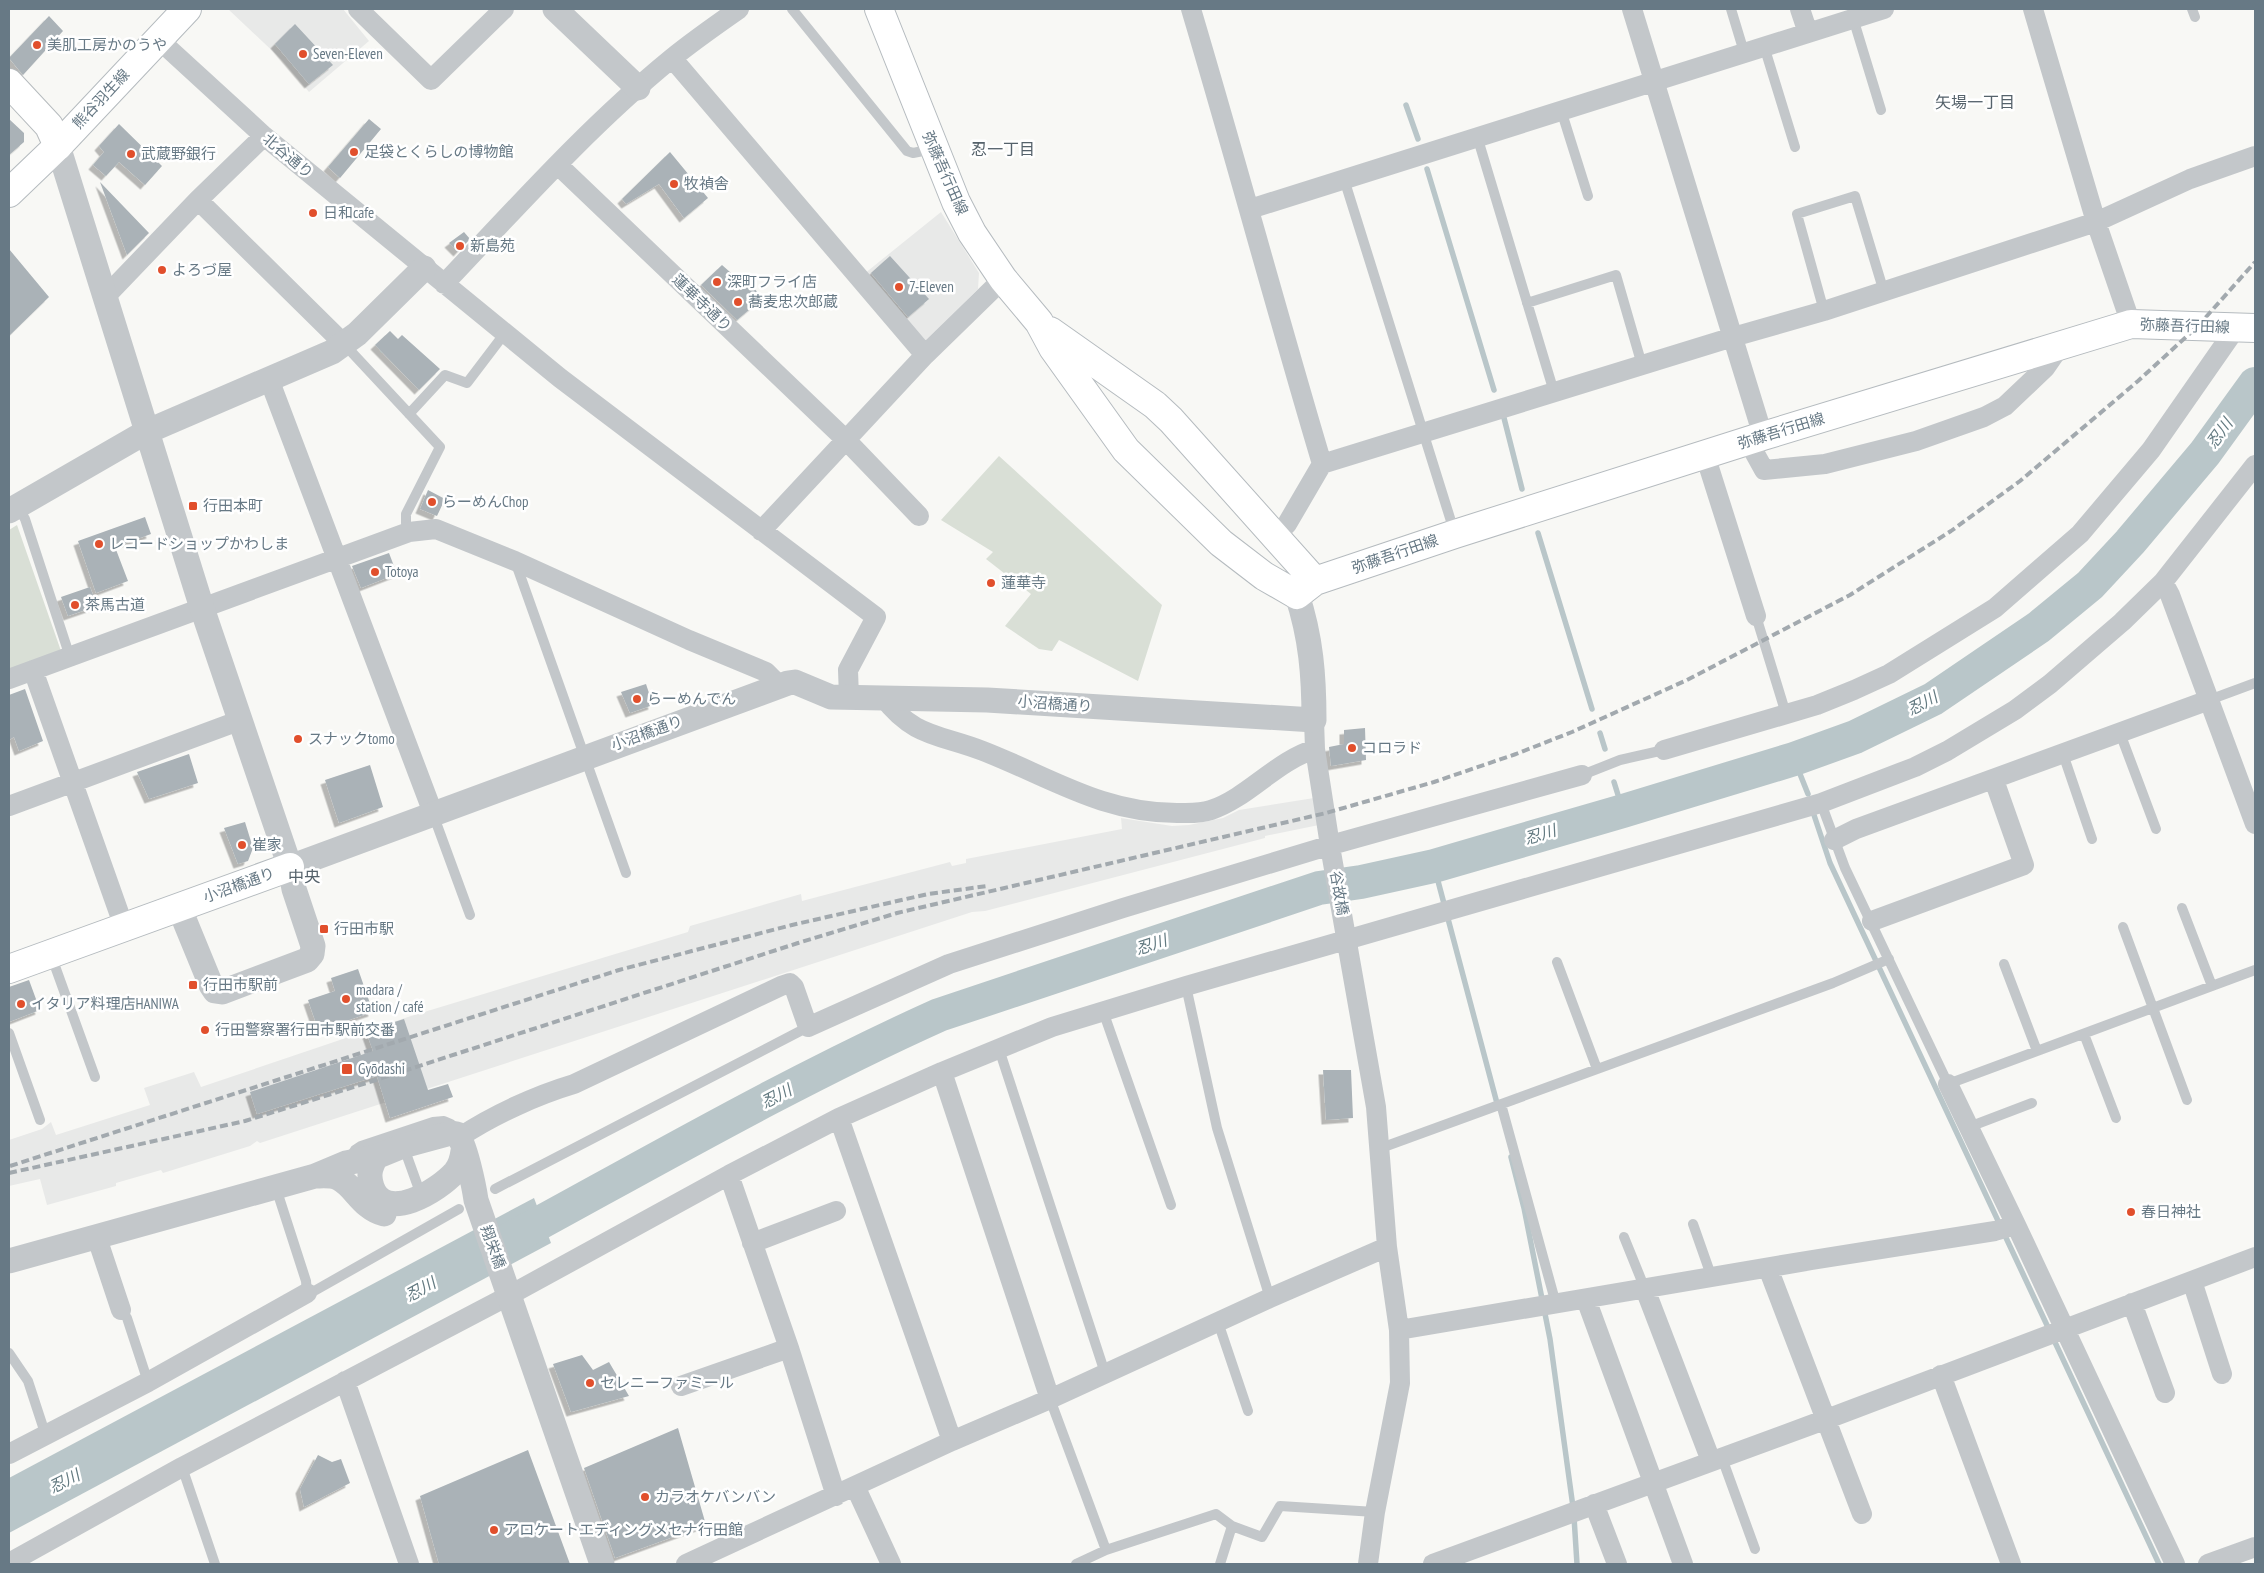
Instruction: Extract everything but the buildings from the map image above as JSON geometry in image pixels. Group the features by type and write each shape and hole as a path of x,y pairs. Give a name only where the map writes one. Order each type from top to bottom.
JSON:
{"main road":[{"name":"熊谷羽生線","path":"9,192 58,146 157,38 187,9"},
{"name":"弥藤吾行田線","path":"879,9 933,149 972,233 1003,279 1039,322 1054,348 1126,450 1221,543 1264,576 1306,588 1455,534 2131,324 2246,328"},
{"path":"9,83 49,126 58,146"},
{"name":"弥藤吾行田線","path":"1039,322 1155,405 1171,420 1275,536 1306,588"},
{"name":"小沼橋通り","path":"9,969 290,867"}],"street":[{"path":"358,9 431,80 504,9"},
{"path":"555,9 638,88"},
{"path":"444,284 558,165 638,88 672,58 739,9"},
{"path":"1191,9 1250,208 1273,299 1322,464"},
{"path":"1632,9 1733,336 1764,470 1825,464 1916,441 1984,417 2005,406 2046,368 2061,345"},
{"path":"1800,9 1808,32"},
{"path":"1250,208 1884,9"},
{"path":"2033,9 2096,222 2131,324"},
{"name":"北谷通り","path":"157,38 264,136 560,378 876,618 848,670 849,697"},
{"path":"672,58 925,355"},
{"path":"105,298 198,200 264,136"},
{"path":"58,146 202,608 290,867 294,889 313,946 312,954 307,960 222,992 215,991 179,907"},
{"path":"1275,536 1287,524 1322,464 1733,336 1884,292 2096,222 2190,179 2255,156"},
{"name":"蓮華寺通り","path":"558,165 846,440 919,516"},
{"path":"198,200 344,344"},
{"path":"13,509 146,432 332,352 357,334 424,268"},
{"path":"761,531 925,355 1003,279"},
{"path":"1664,750 1817,705 1889,674 1995,608 2080,534 2151,450 2246,328"},
{"path":"269,379 433,813"},
{"path":"1705,455 1756,616"},
{"path":"9,1563 182,1468 729,1175 839,1118 942,1072 1052,1027 1103,1011 1346,937 1821,803 1915,767 1947,751 2015,710 2086,654 2163,582 2255,465"},
{"path":"9,679 409,532 436,529 515,560 689,640 766,672 779,685"},
{"path":"2163,582 2170,594 2255,824"},
{"path":"1306,588 1306,625 1314,676 1314,720"},
{"path":"33,670 124,927"},
{"name":"小沼橋通り","path":"290,867 779,685 795,682 831,697 883,696 987,700 1314,720"},
{"path":"883,696 904,721 933,736 982,751 1092,800 1137,810 1167,813 1209,811 1230,802 1296,757 1315,749"},
{"path":"1834,840 1856,828 1994,780 2209,700"},
{"path":"9,806 241,720"},
{"name":"谷故橋","path":"1314,720 1315,749 1376,1107 1381,1148 1387,1247 1400,1330 1400,1383 1368,1564"},
{"path":"460,1141 474,1127 554,1090 574,1084 790,983 794,988 808,1027 949,964 1123,908 1582,775"},
{"path":"1872,922 2024,865 1994,780"},
{"path":"942,1072 1050,1399"},
{"path":"1948,1084 2175,1564"},
{"path":"839,1118 952,1441"},
{"path":"9,1261 315,1176 346,1163 376,1157 401,1140 451,1133 460,1141 461,1161 454,1173 401,1212 386,1215 375,1212 340,1179 315,1176"},
{"name":"翔栄橋","path":"460,1141 473,1181 477,1201 602,1564"},
{"path":"376,1157 369,1169 370,1182 378,1199 390,1204 454,1186 477,1201"},
{"path":"729,1175 789,1348 836,1496"},
{"path":"752,1243 836,1211"},
{"path":"1400,1330 1995,1231 2016,1225"},
{"path":"97,1238 121,1310"},
{"path":"686,1564 952,1441 1050,1399 1270,1298 1387,1247"},
{"path":"1434,1564 1717,1460 2255,1257"},
{"path":"1768,1268 1862,1514"},
{"path":"2192,1281 2222,1374"},
{"path":"1644,1290 1717,1460"},
{"path":"9,1454 148,1382 307,1293"},
{"path":"1586,1299 1683,1564"},
{"path":"2132,1303 2165,1393"},
{"path":"681,1386 789,1348"},
{"path":"1942,1375 2011,1564"},
{"path":"345,1381 409,1564"},
{"path":"855,1486 891,1564"},
{"path":"1594,1504 1617,1564"},
{"path":"2208,1564 2255,1547"}],"lane":[{"path":"792,9 907,151 913,153 933,149"},
{"path":"1731,9 1744,52"},
{"path":"1852,18 1881,110"},
{"path":"1764,46 1795,147"},
{"path":"1561,110 1588,196"},
{"path":"1477,136 1554,392"},
{"path":"1344,179 1455,534"},
{"path":"1824,311 1797,214 1854,196 1884,292"},
{"path":"1527,302 1616,275 1642,365"},
{"path":"409,414 445,375 467,383 505,333"},
{"path":"344,344 440,447 406,514 409,532"},
{"path":"13,509 25,519 70,657"},
{"path":"515,560 626,873"},
{"path":"1756,616 1786,714"},
{"path":"2209,700 2255,683"},
{"path":"2120,733 2156,829"},
{"path":"1582,775 1620,760 1664,750"},
{"path":"2063,754 2092,839"},
{"path":"1821,803 1845,868 1948,1084 2255,970"},
{"path":"433,813 470,914"},
{"path":"2182,908 2212,986"},
{"path":"2123,927 2187,1100"},
{"path":"50,954 94,1076"},
{"path":"1381,1148 1833,982 1888,959"},
{"path":"1557,962 1597,1069"},
{"path":"2004,964 2037,1051"},
{"path":"1186,986 1217,1128 1270,1298"},
{"path":"1103,1011 1171,1205"},
{"path":"276,1187 306,1281 307,1293 316,1290 477,1201 808,1027"},
{"path":"2084,1034 2116,1118"},
{"path":"9,1036 40,1120"},
{"path":"999,1049 1105,1373"},
{"path":"1969,1127 2032,1103"},
{"path":"1501,1104 1556,1304"},
{"path":"346,1163 355,1150 361,1146 401,1140 423,1194"},
{"path":"1693,1224 1712,1278"},
{"path":"1624,1237 1644,1290"},
{"path":"121,1310 127,1318 148,1382"},
{"path":"1218,1322 1248,1411"},
{"path":"9,1353 28,1381 46,1436"},
{"path":"1050,1399 1106,1550"},
{"path":"1717,1460 1755,1549"},
{"path":"182,1468 215,1564"},
{"path":"1076,1564 1106,1550 1216,1514 1232,1526 1262,1537 1280,1506 1376,1512"},
{"path":"1220,1564 1232,1526"}],"shaded area":[{"path":"228,9 343,9 369,41 309,92 282,60"},
{"path":"941,212 979,273 978,289 923,343 864,274"},
{"path":"999,456 1162,605 1138,681 1059,640 1052,651 1039,649 1005,626 1031,594 986,559 993,552 941,520"},
{"path":"17,525 61,651 9,671 9,530"},
{"path":"1314,798 1319,825 1265,836 1265,838 985,911 972,912 260,1143 257,1141 250,1146 163,1173 161,1170 116,1183 116,1186 47,1205 40,1179 9,1186 9,1140 42,1129 51,1122 56,1135 150,1105 144,1088 194,1072 201,1087 411,1016 688,932 690,926 801,894 802,901 950,862 952,866 966,863 966,859 1122,829 1121,818 1172,826 1189,825 1223,818 1239,810"}],"water":[{"path":"534,1198 551,1243 9,1533 9,1478"}],"waterway":[{"path":"1406,105 1418,139"},
{"path":"1427,169 1494,390"},
{"name":"忍川","path":"503,1243 774,1096 939,1015 1319,888 1361,882 1434,866 1794,759 1855,737 1933,699 2039,627 2090,585 2130,542 2205,453 2255,384"},
{"path":"1503,414 1522,489"},
{"path":"1538,533 1592,709"},
{"path":"1600,733 1605,749"},
{"path":"1794,759 1808,794"},
{"path":"1614,782 1623,811"},
{"path":"1814,815 1830,863 2159,1564"},
{"path":"1434,866 1498,1107"},
{"path":"1511,1157 1524,1208 1550,1339 1573,1507"},
{"path":"1574,1517 1577,1564"}],"railway":[{"path":"9,1173 245,1121 798,943 897,913 1326,813 1434,782 1516,754 1572,732 1687,680 1850,595 1951,531 2020,481 2138,381 2198,326 2255,262"},
{"path":"10,1166 619,970 792,925 928,894 987,886"}],"place":[{"name":"美肌工房かのうや","path":"37,45"},
{"name":"Seven-Eleven","path":"303,54"},
{"name":"足袋とくらしの博物館","path":"354,152"},
{"name":"武蔵野銀行","path":"131,154"},
{"name":"牧禎舎","path":"674,184"},
{"name":"日和cafe","path":"313,213"},
{"name":"新島苑","path":"460,246"},
{"name":"よろづ屋","path":"162,270"},
{"name":"深町フライ店","path":"717,282"},
{"name":"7-Eleven","path":"899,287"},
{"name":"蕎麦忠次郎蔵","path":"738,302"},
{"name":"らーめんChop","path":"432,502"},
{"name":"行田本町","path":"193,506"},
{"name":"レコードショップかわしま","path":"99,544"},
{"name":"Totoya","path":"375,572"},
{"name":"蓮華寺","path":"991,583"},
{"name":"茶馬古道","path":"75,605"},
{"name":"らーめんでん","path":"637,699"},
{"name":"スナックtomo","path":"298,739"},
{"name":"コロラド","path":"1352,748"},
{"name":"崔家","path":"242,845"},
{"name":"行田市駅","path":"324,929"},
{"name":"行田市駅前","path":"193,985"},
{"name":"madara / station / café","path":"346,999"},
{"name":"イタリア料理店HANIWA","path":"21,1004"},
{"name":"行田警察署行田市駅前交番","path":"205,1030"},
{"name":"Gyōdashi","path":"347,1069"},
{"name":"春日神社","path":"2131,1212"},
{"name":"セレニーファミール","path":"590,1383"},
{"name":"カラオケバンバン","path":"645,1497"},
{"name":"アロケートエディングメセナ行田館","path":"494,1530"}],"district":[{"name":"矢場一丁目","path":"1975,102"},
{"name":"忍一丁目","path":"1003,149"},
{"name":"中央","path":"304,876"}]}
